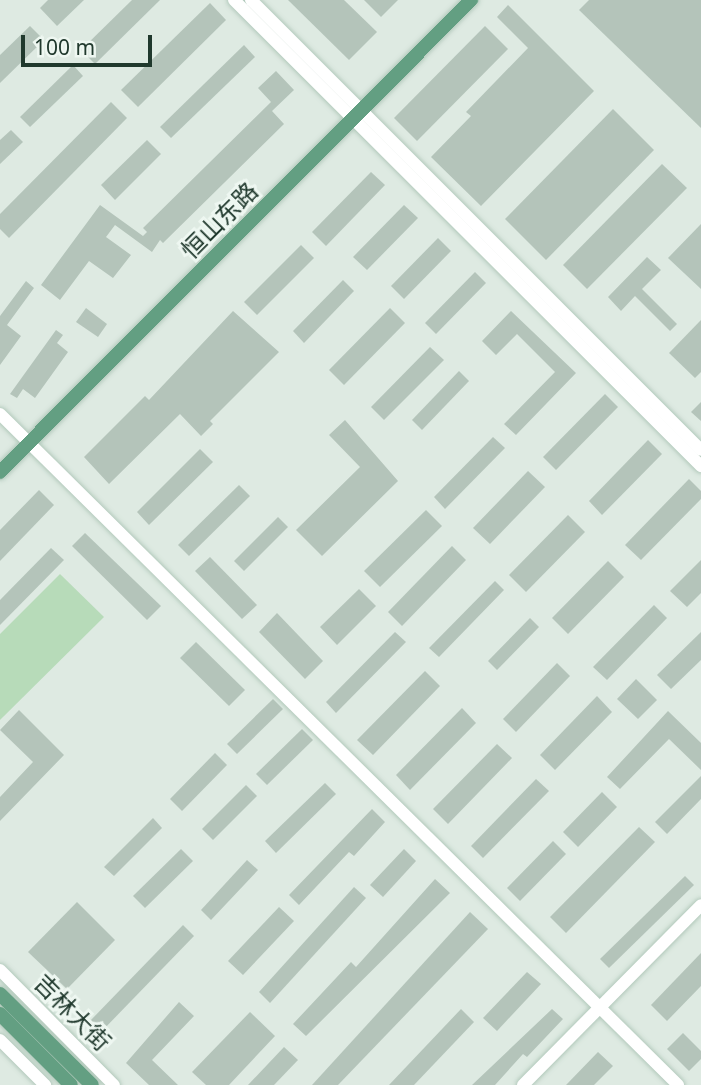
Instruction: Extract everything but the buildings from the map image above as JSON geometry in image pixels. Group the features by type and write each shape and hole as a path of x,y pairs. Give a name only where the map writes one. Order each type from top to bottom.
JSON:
{"main road":[{"name":"恒山东路","path":"354,112 461,0"},
{"name":"恒山东路","path":"0,472 26,440 354,112 471,0"},
{"name":"恒山东路","path":"0,460 26,440"},
{"name":"吉林大街","path":"0,994 92,1085"},
{"path":"0,1014 71,1085"}],"street":[{"path":"234,0 354,112 701,450"},
{"path":"251,0 354,112 701,466"},
{"path":"0,414 678,1085"},
{"path":"534,1085 701,905"},
{"path":"523,1085 701,916"},
{"name":"吉林大街","path":"0,970 114,1085"},
{"path":"0,1041 44,1085"}],"green space":[{"path":"60,574 104,617 0,720 0,634"}]}
